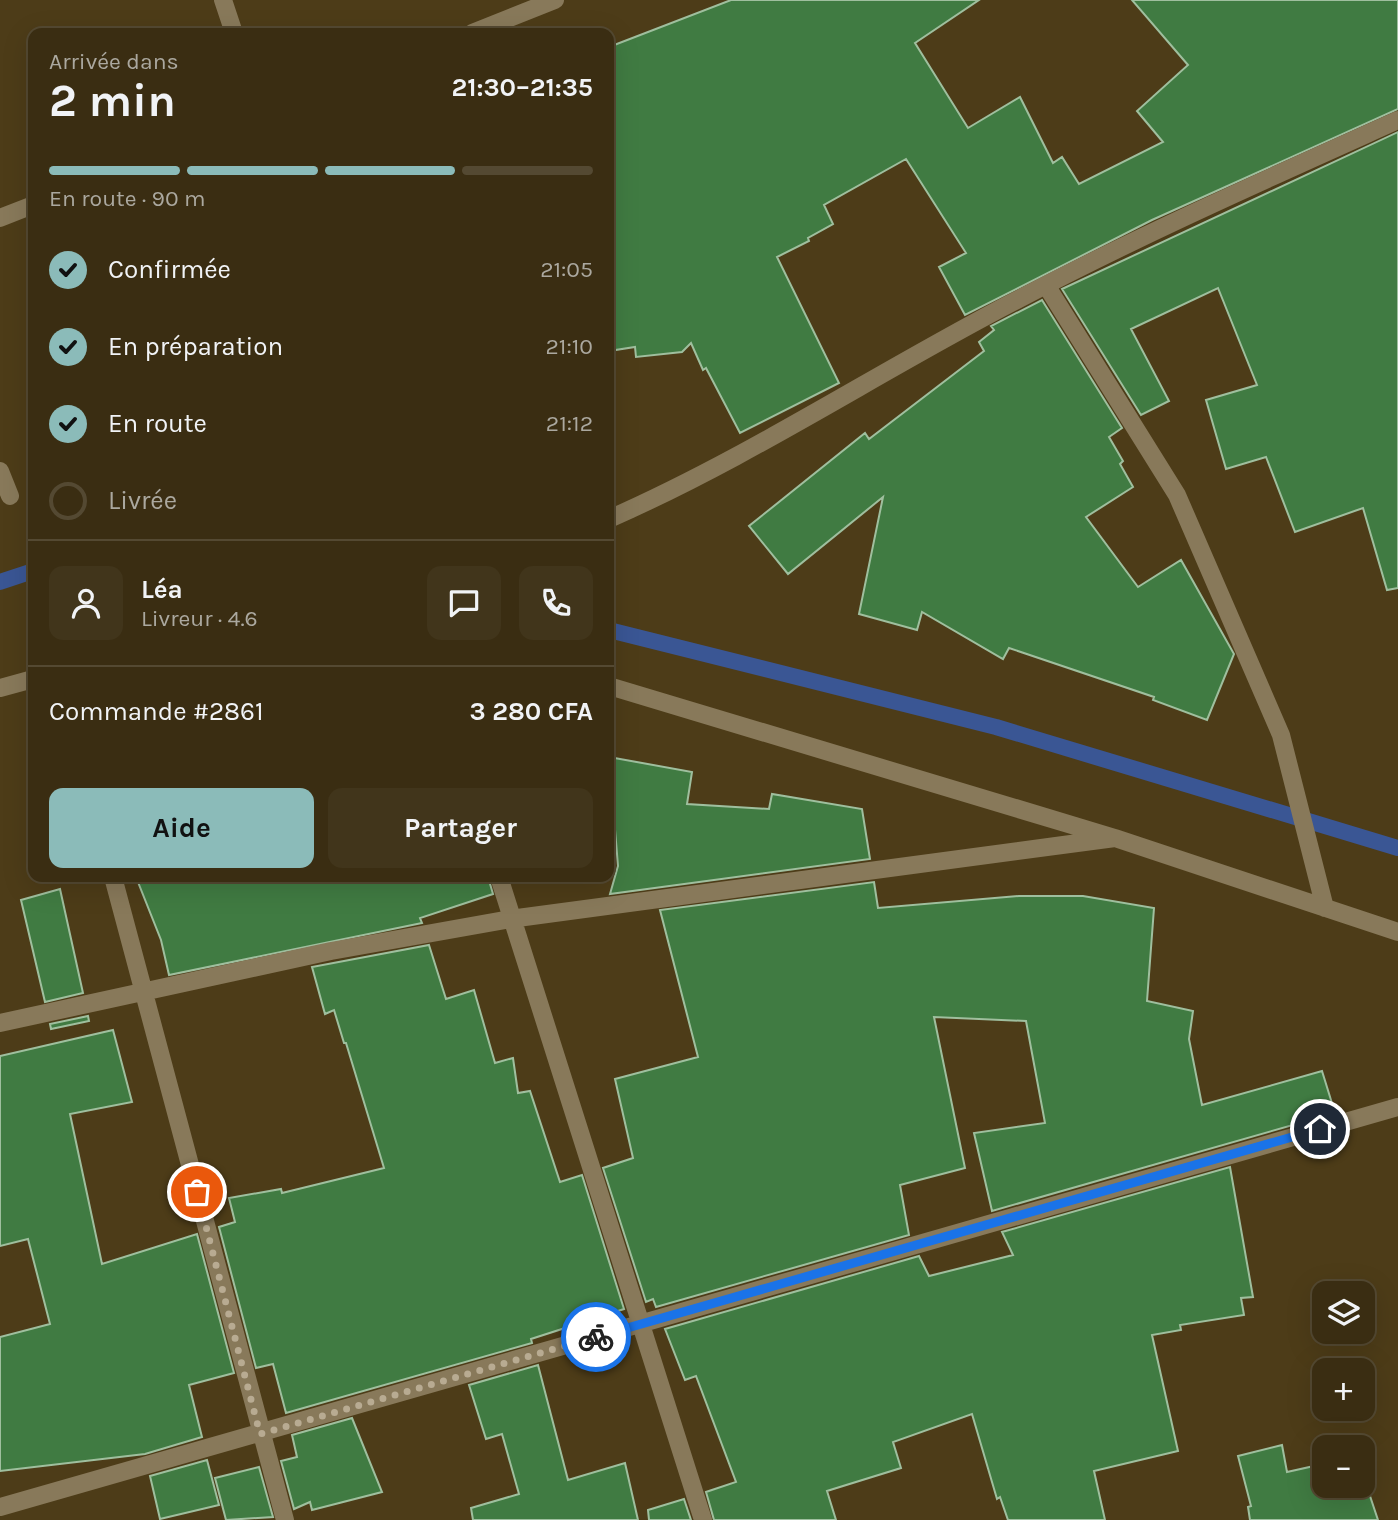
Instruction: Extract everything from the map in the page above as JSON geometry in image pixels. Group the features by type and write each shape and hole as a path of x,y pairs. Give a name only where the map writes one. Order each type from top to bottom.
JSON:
{"street":[{"path":"223,0 232,28"},
{"path":"485,28 555,0"},
{"path":"614,517 684,486 1046,285 1211,205 1398,120"},
{"path":"0,218 28,207"},
{"path":"1046,285 1177,495 1281,735 1325,908"},
{"path":"0,471 10,496"},
{"path":"0,688 28,680"},
{"path":"614,688 1115,838 1398,932"},
{"path":"0,1023 331,951 510,919 1115,838"},
{"path":"114,882 285,1520"},
{"path":"500,882 703,1520"},
{"path":"0,1507 1398,1107"}],"building":[{"path":"731,0 979,0 915,43 968,128 1020,97 1053,163 1062,157 1079,184 1163,142 1137,111 1188,65 1132,0 1398,0 1398,109 1152,220 965,315 939,267 966,253 906,159 824,205 833,224 808,238 809,241 777,257 839,383 740,433 706,368 703,370 691,343 682,352 636,357 635,347 614,350 614,45"},
{"path":"1398,132 1398,588 1387,590 1363,508 1295,532 1266,457 1226,469 1206,400 1257,385 1218,288 1131,329 1169,401 1141,415 1062,289"},
{"path":"1042,300 1122,428 1109,437 1123,461 1120,464 1133,487 1086,517 1138,587 1181,560 1234,654 1207,720 1153,700 1154,697 1009,648 1003,659 922,612 917,630 859,614 883,497 788,574 749,526 865,433 869,439 984,351 979,342 994,330 991,326"},
{"path":"614,758 692,772 687,804 769,809 772,794 862,809 870,859 610,894 618,866 614,818"},
{"path":"138,882 489,882 493,894 420,918 422,923 169,975 161,940"},
{"path":"874,882 878,908 1019,896 1083,896 1154,908 1147,1001 1193,1011 1189,1039 1202,1105 1322,1071 1335,1113 992,1211 974,1133 1045,1123 1026,1021 934,1017 965,1168 900,1185 909,1235 656,1307 653,1299 646,1302 603,1168 633,1158 615,1079 698,1057 660,910"},
{"path":"60,889 83,993 45,1002 21,900"},
{"path":"429,945 446,999 474,990 495,1063 513,1058 518,1093 530,1091 560,1182 582,1175 624,1309 531,1339 532,1343 286,1413 273,1364 256,1368 219,1227 235,1222 229,1198 281,1189 282,1193 384,1168 346,1043 334,1010 325,1014 312,967"},
{"path":"88,1016 89,1021 51,1029 50,1024"},
{"path":"113,1030 132,1102 70,1114 102,1264 197,1234 234,1373 189,1385 202,1437 145,1454 0,1471 0,1337 50,1324 28,1239 0,1246 0,1056"},
{"path":"1230,1167 1253,1297 1241,1298 1244,1315 1180,1325 1181,1330 1152,1335 1178,1451 1094,1471 1105,1520 1008,1520 1000,1497 997,1499 972,1414 893,1442 901,1468 827,1491 836,1520 714,1520 706,1492 736,1482 696,1376 685,1380 665,1329 919,1256 929,1276 1013,1255 1002,1232"},
{"path":"538,1365 568,1480 625,1463 638,1520 473,1520 471,1508 519,1494 502,1434 486,1439 469,1385"},
{"path":"352,1418 382,1492 312,1510 310,1502 294,1509 281,1461 297,1457 292,1435"},
{"path":"1282,1445 1287,1472 1312,1466 1312,1498 1371,1498 1378,1520 1250,1520 1248,1507 1251,1506 1238,1456"},
{"path":"207,1460 219,1505 160,1519 150,1476"},
{"path":"259,1467 273,1517 226,1520 215,1478"},
{"path":"684,1499 691,1520 649,1520 648,1510"}],"waterway":[{"path":"0,582 28,573"},
{"path":"614,631 996,727 1398,848"}],"way so far":[{"path":"197,1192 260,1434 596,1337"}],"route":[{"path":"596,1337 1320,1129"}]}
